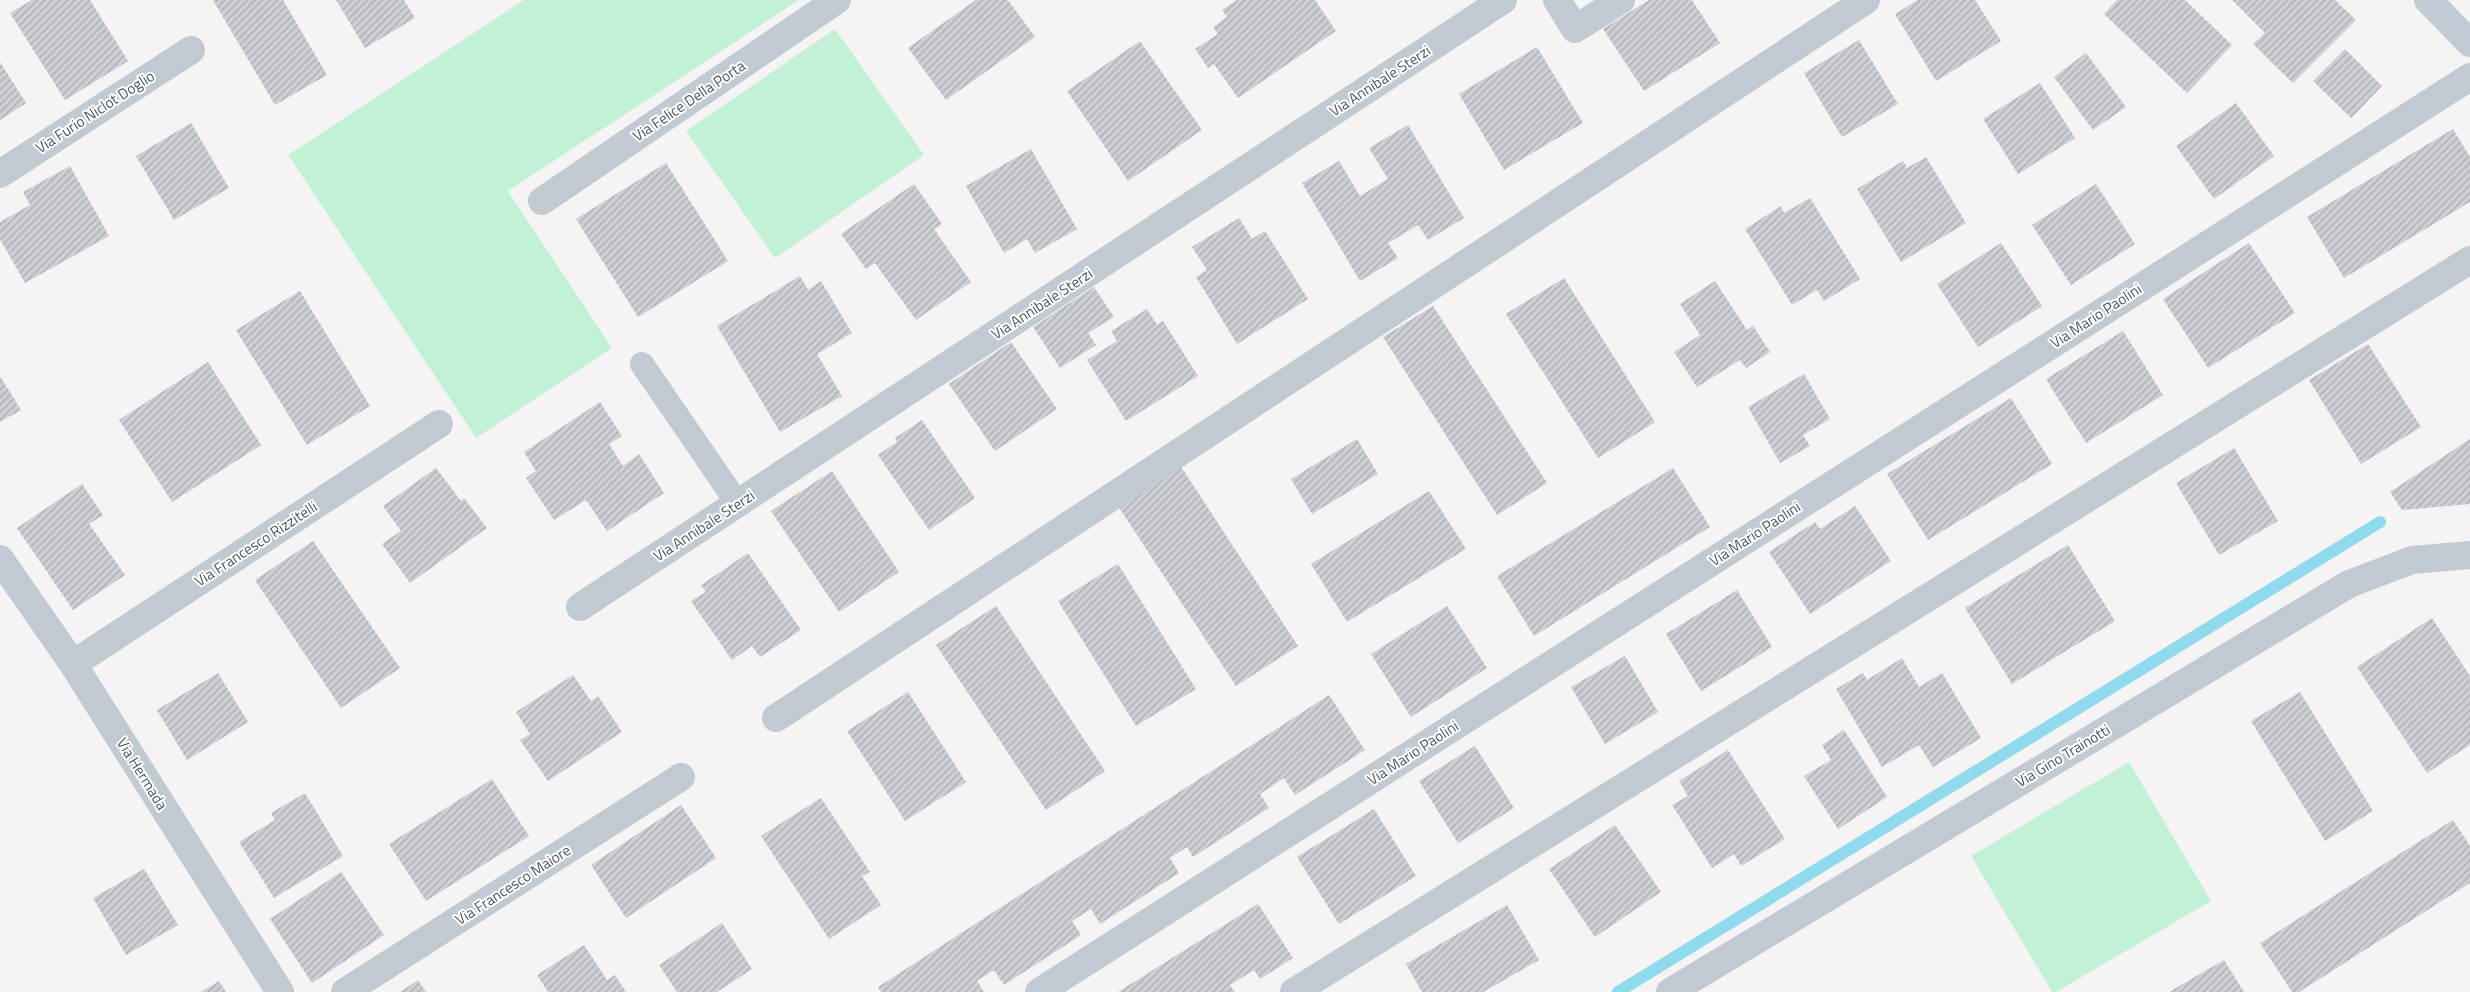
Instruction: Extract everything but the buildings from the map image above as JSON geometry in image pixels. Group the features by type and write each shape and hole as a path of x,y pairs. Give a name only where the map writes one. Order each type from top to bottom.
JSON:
{"street":[{"name":"Via Felice Della Porta","path":"542,201 837,0"},
{"name":"Via Annibale Sterzi","path":"580,607 1503,0"},
{"path":"1557,0 1575,29 1621,0"},
{"path":"776,718 1866,0"},
{"path":"2428,0 2470,43"},
{"name":"Via Furio Niclot Doglio","path":"0,174 191,50"},
{"name":"Via Mario Paolini","path":"1039,992 2470,77"},
{"path":"1294,992 2470,260"},
{"name":"Via Francesco Rizzitelli","path":"73,664 439,424"},
{"name":"Via Gino Trainotti","path":"1670,992 2350,584 2412,560 2470,555"},
{"name":"Via Hermada","path":"0,559 73,664 280,992"},
{"name":"Via Francesco Maiore","path":"345,992 681,777"}],"lane":[{"path":"642,364 738,504"}],"green space":[{"path":"524,0 799,0 508,191 612,348 476,438 288,155"},
{"path":"835,29 924,155 775,258 686,131"},
{"path":"2129,762 2211,901 2056,992 2052,992 1971,856"}],"waterway":[{"path":"1618,992 2380,522"}]}
